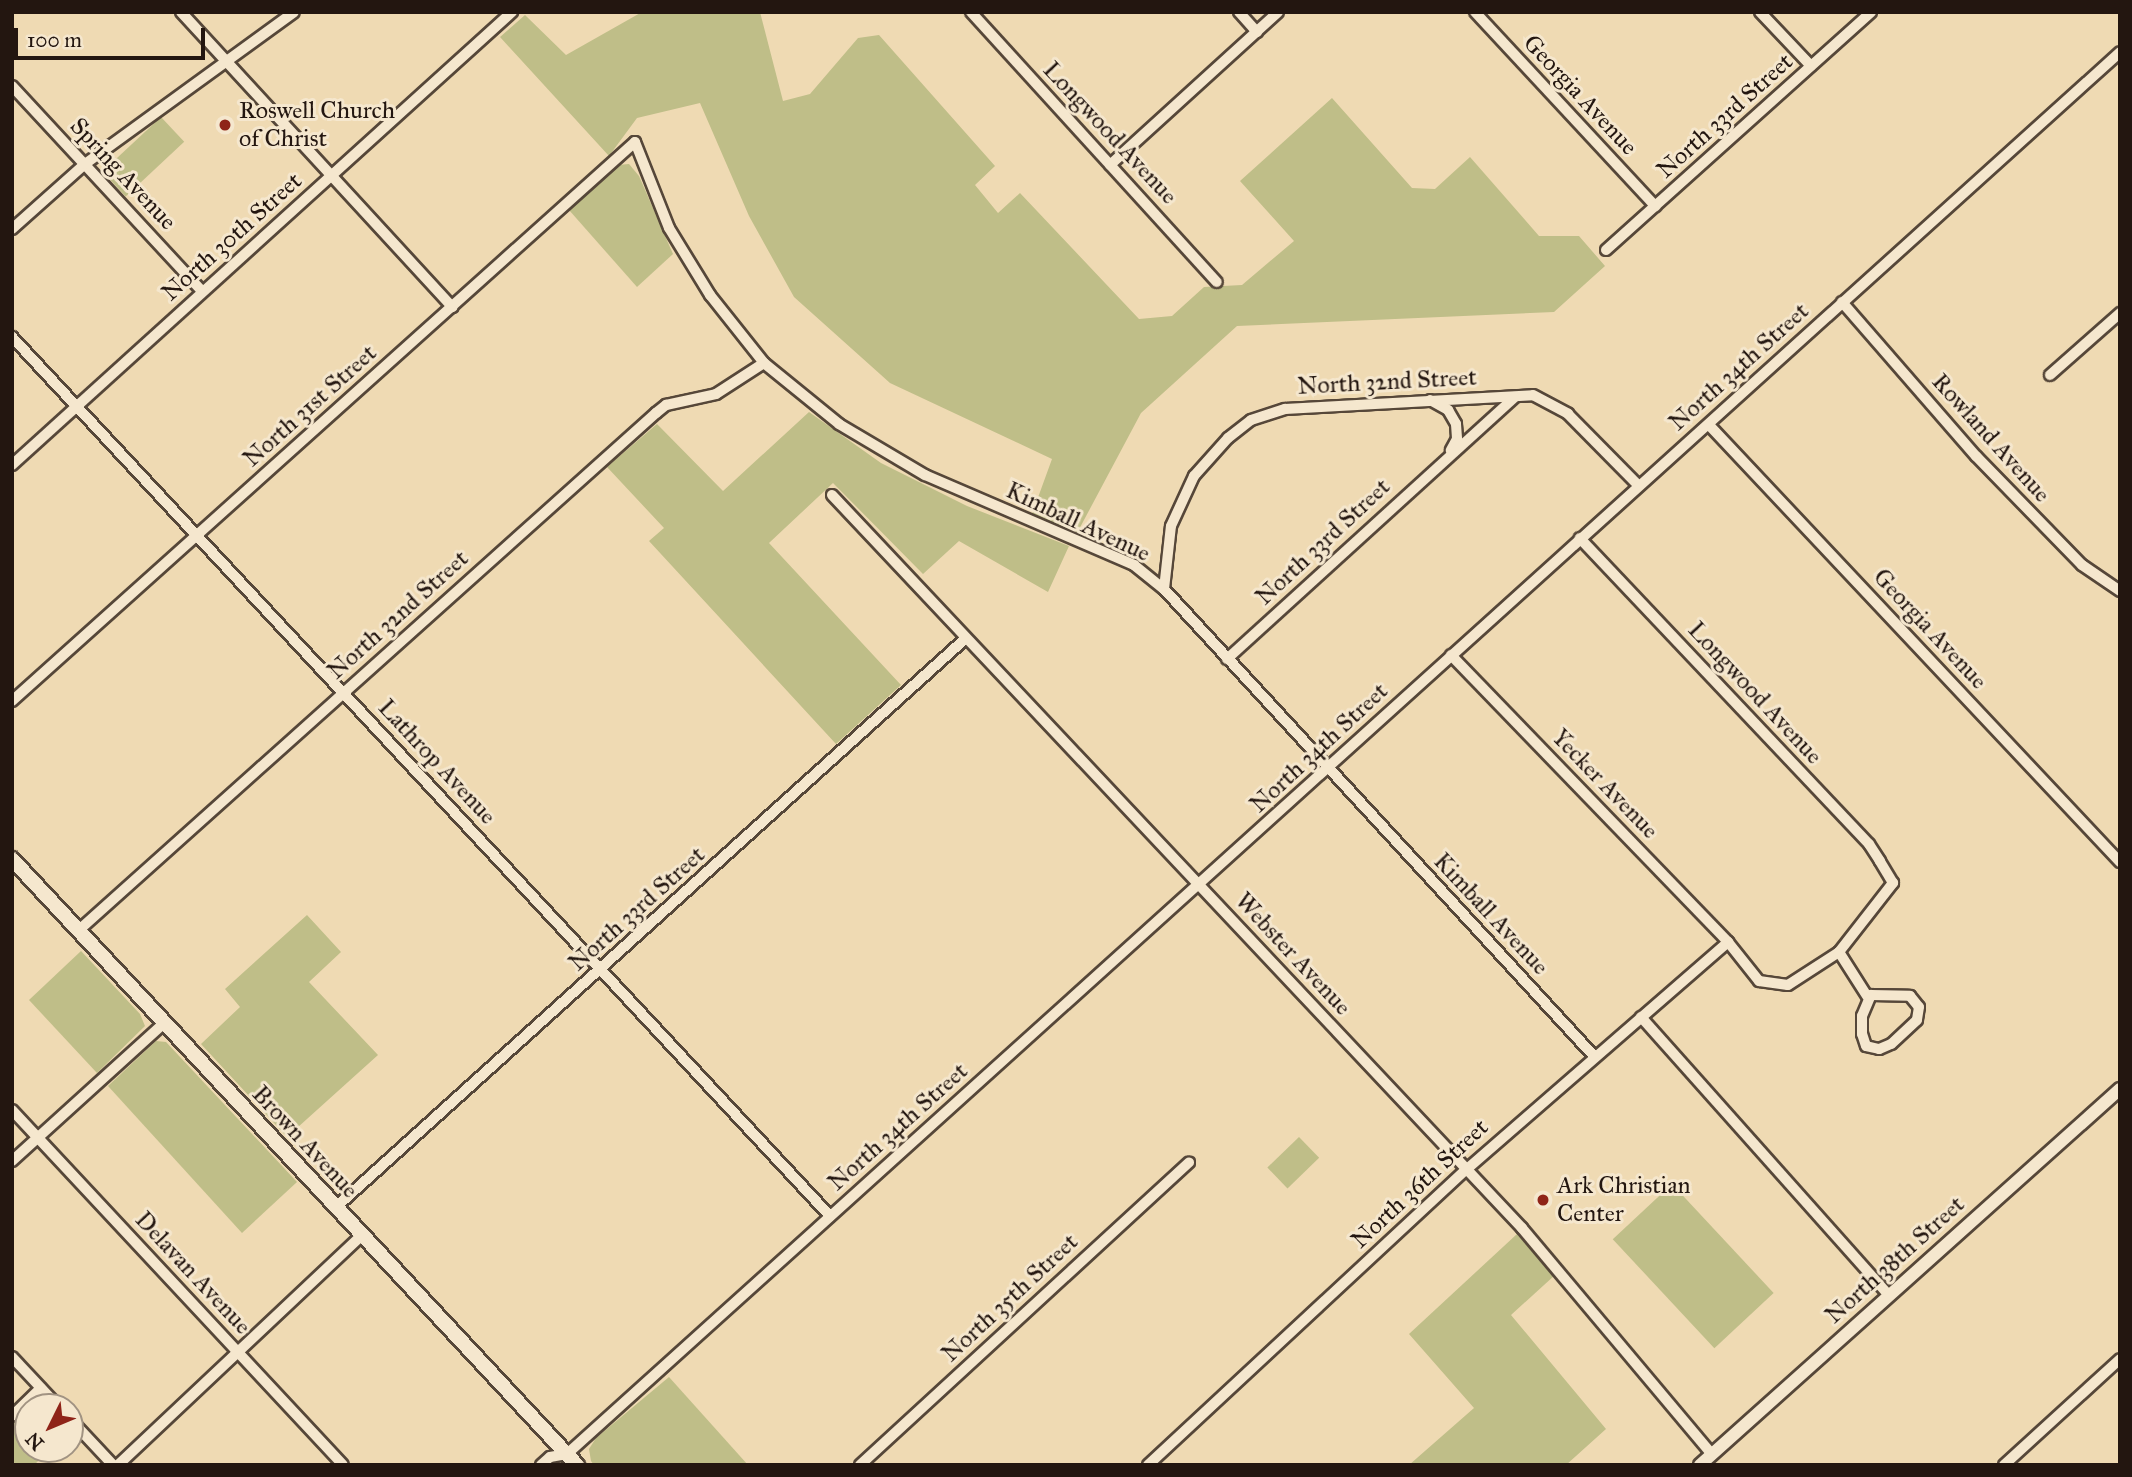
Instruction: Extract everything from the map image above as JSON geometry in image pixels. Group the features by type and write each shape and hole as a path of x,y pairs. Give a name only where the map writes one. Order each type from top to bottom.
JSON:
{"main road":[{"name":"Brown Avenue","path":"12,859 335,1209 572,1459"}],"street":[{"path":"181,12 452,307"},
{"path":"12,229 85,164 294,12"},
{"name":"North 30th Street","path":"12,465 512,12"},
{"name":"Longwood Avenue","path":"971,12 1217,282"},
{"path":"1239,12 1257,32"},
{"path":"1110,164 1278,12"},
{"name":"Georgia Avenue","path":"1475,12 1655,206"},
{"path":"1760,12 1811,66"},
{"name":"North 33rd Street","path":"1606,250 1871,12"},
{"name":"North 34th Street","path":"541,1465 550,1457 572,1459 830,1216 1200,885 1451,654 1638,485 1709,425 2120,52"},
{"name":"Spring Avenue","path":"12,86 202,291"},
{"name":"North 31st Street","path":"12,701 635,142"},
{"name":"Kimball Avenue","path":"635,142 669,228 710,295 764,363 839,424 925,475 1134,565 1164,589 1593,1055"},
{"name":"Rowland Avenue","path":"1843,302 1976,456 2082,565 2120,591"},
{"path":"2050,375 2120,313"},
{"name":"Lathrop Avenue","path":"12,337 830,1216"},
{"name":"North 32nd Street","path":"79,930 656,413 666,405 716,394 764,363"},
{"name":"North 32nd Street","path":"1164,589 1171,526 1194,476 1228,438 1251,420 1322,404 1533,395 1551,401 1638,485"},
{"name":"North 33rd Street","path":"1227,659 1515,397"},
{"path":"1427,399 1448,410 1456,424 1457,439 1449,455"},
{"name":"Georgia Avenue","path":"1709,425 2120,862"},
{"name":"Webster Avenue","path":"832,495 1467,1169 1712,1453"},
{"name":"Longwood Avenue","path":"1580,538 1869,844 1893,883"},
{"name":"North 33rd Street","path":"335,1209 966,638"},
{"name":"Yecker Avenue","path":"1451,654 1728,942 1759,981 1772,986 1788,985 1839,952 1893,883"},
{"name":"North 36th Street","path":"1147,1465 1593,1055 1728,942"},
{"path":"1839,952 1867,996 1861,1034 1866,1046 1879,1049 1891,1044 1917,1020 1919,1007 1910,996 1867,996"},
{"path":"1640,1017 1888,1294"},
{"path":"12,1161 164,1023"},
{"name":"North 38th Street","path":"1700,1465 2120,1089"},
{"name":"Delavan Avenue","path":"12,1110 343,1465"},
{"name":"North 35th Street","path":"860,1465 1189,1162"},
{"path":"84,1433 116,1465 362,1236"},
{"path":"12,1357 46,1393"},
{"path":"2004,1465 2120,1359"},
{"path":"12,1416 41,1388"}],"shaded area":[{"path":"642,12 760,12 783,101 810,94 858,38 879,35 995,166 975,185 998,213 1020,193 1139,319 1172,316 1204,287 1242,285 1294,241 1240,181 1332,98 1412,188 1435,189 1470,157 1539,236 1579,236 1605,266 1554,312 1237,326 1141,413 1076,535 1032,514 1052,459 890,383 794,297 749,216 700,103 637,118 609,156 500,37 525,15 566,55"},
{"path":"161,117 184,142 126,196 102,172"},
{"path":"629,164 639,176 673,254 637,287 569,210 618,165"},
{"path":"809,412 881,463 967,506 1069,546 1048,592 959,541 923,574 833,483 769,543 901,685 836,744 649,541 664,528 607,467 657,424 723,491"},
{"path":"307,915 341,952 309,982 378,1055 287,1137 201,1044 240,1007 225,989"},
{"path":"81,951 140,1014 145,1026 97,1073 29,1000"},
{"path":"156,1041 166,1042 297,1182 242,1233 108,1086"},
{"path":"1299,1137 1319,1158 1287,1188 1267,1168"},
{"path":"1672,1184 1774,1293 1714,1348 1613,1239"},
{"path":"1517,1234 1555,1275 1511,1315 1606,1429 1566,1465 1409,1465 1474,1408 1409,1334"},
{"path":"669,1377 748,1465 594,1465 589,1449 596,1438"},
{"path":"14,1421 14,1463 36,1463 34,1465 12,1465"}],"place":[{"name":"Roswell Church of Christ","path":"225,125"},
{"name":"Ark Christian Center","path":"1543,1200"}]}
